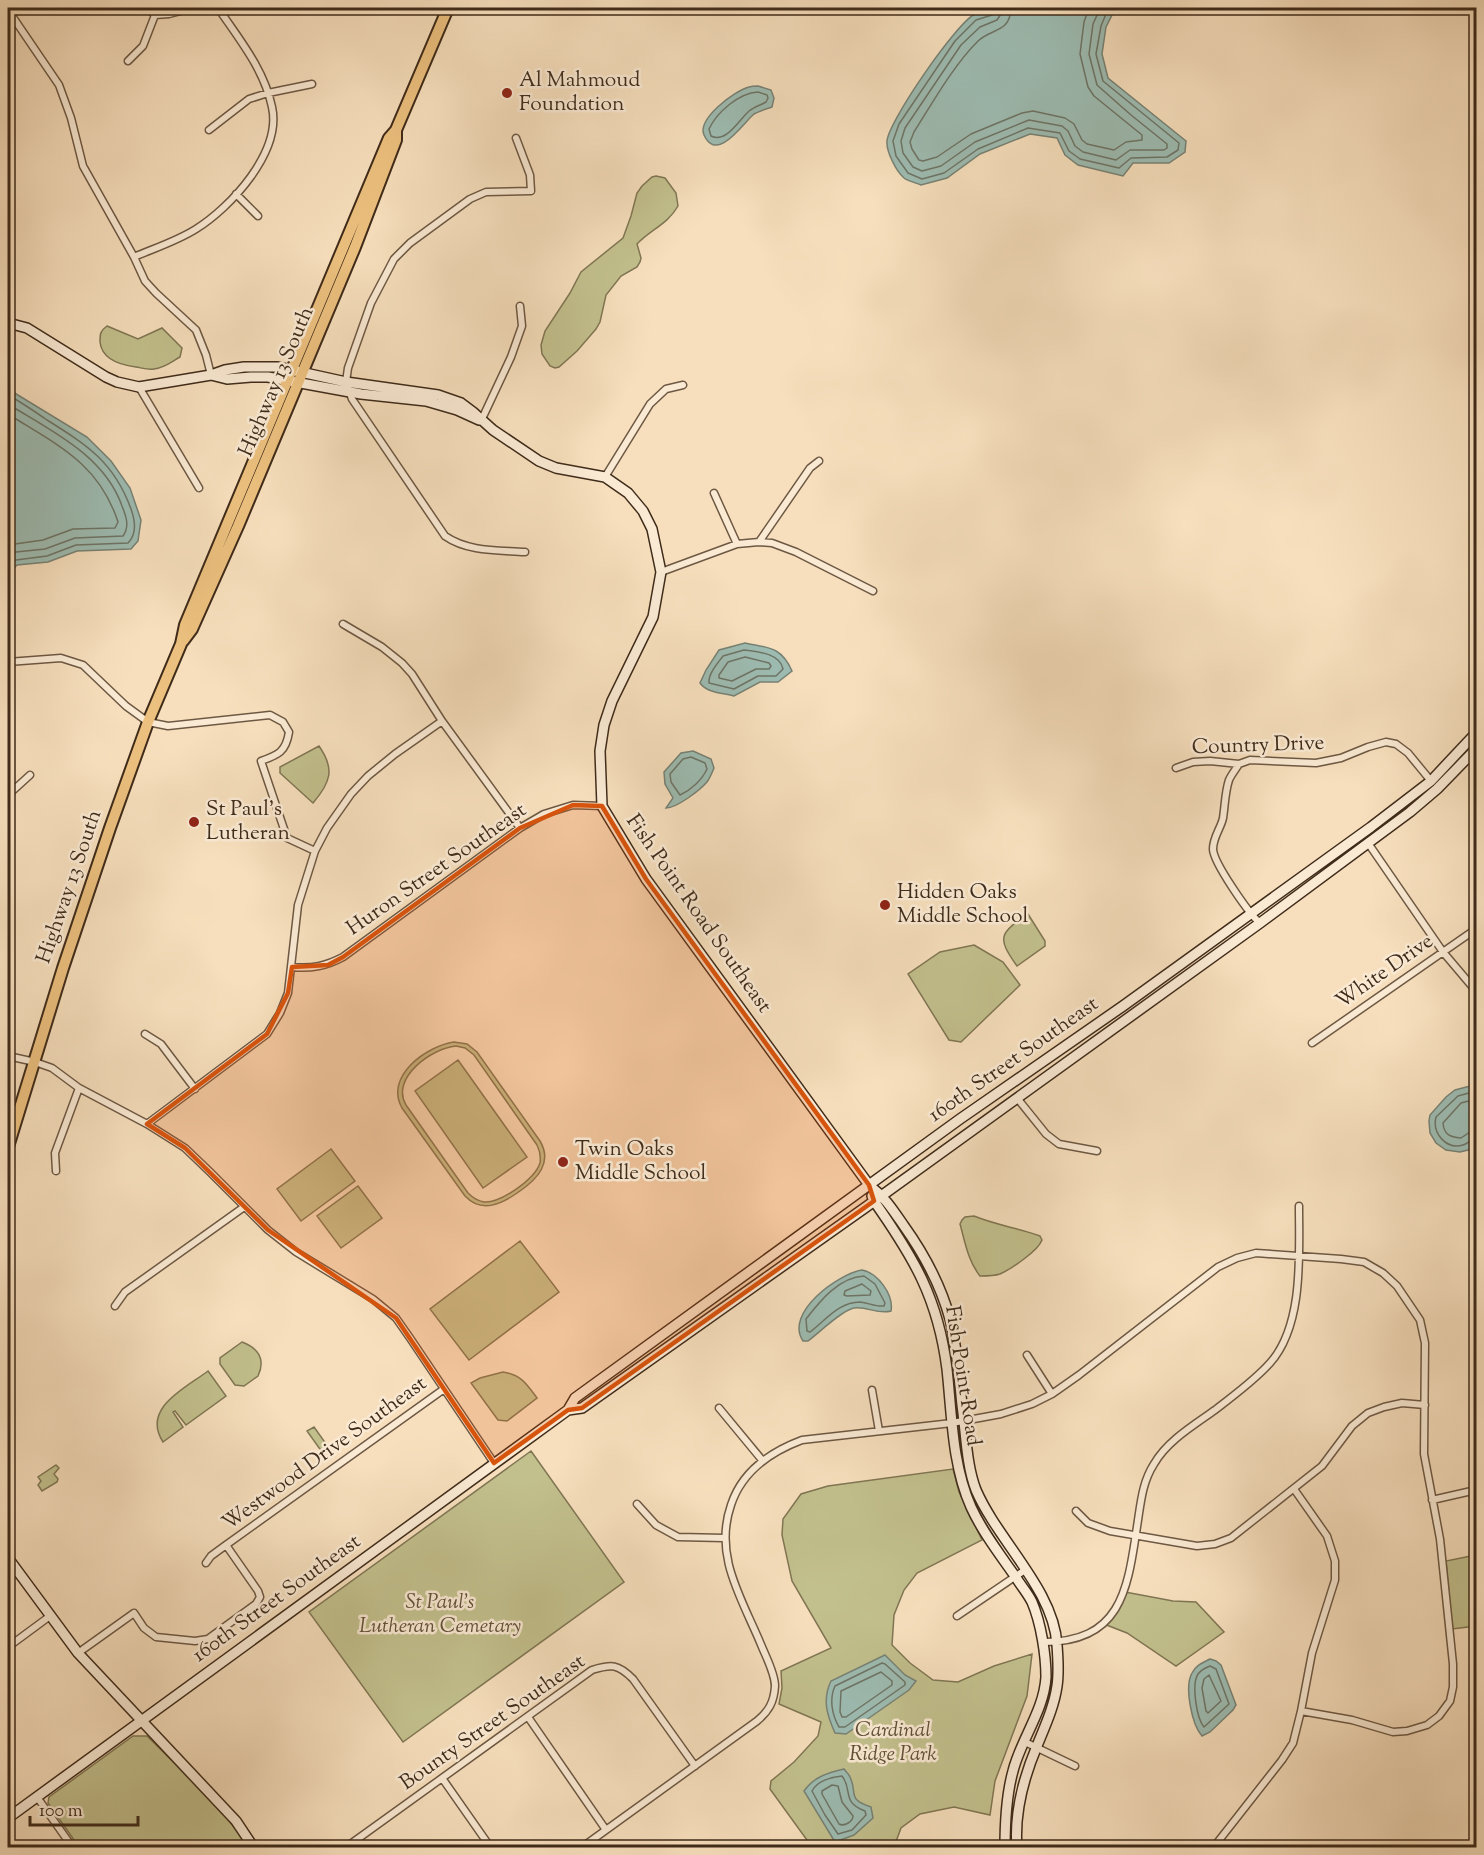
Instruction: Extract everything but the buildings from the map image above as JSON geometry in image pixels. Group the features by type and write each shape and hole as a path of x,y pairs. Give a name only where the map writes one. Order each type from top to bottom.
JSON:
{"main road":[{"name":"Highway 13 South","path":"8,1148 63,968 110,828 148,722 181,644 185,625 298,371 389,138 396,130 448,8"}],"street":[{"path":"148,8 155,15 192,8"},
{"path":"134,257 170,242 218,213 253,175 268,144 273,127 273,110 268,93 256,64 218,8"},
{"path":"8,10 59,85 71,118 83,166 145,281 196,330 211,375"},
{"path":"128,61 143,46 155,15"},
{"path":"209,130 249,99 312,84"},
{"path":"516,138 530,175 531,191 486,192 470,199 410,243 394,259 371,303 348,368 348,387 352,399 445,536 454,543 468,548 525,552"},
{"path":"236,194 258,216"},
{"path":"481,421 511,357 522,326 520,306"},
{"name":"Fish Point Road Southeast","path":"8,323 27,327 106,377 139,387 244,367 278,367 348,387"},
{"name":"Fish Point Road Southeast","path":"211,375 227,379 268,377 292,382 416,392 451,399 473,412 507,441 538,461 556,468 605,477 628,493 643,511 652,529 661,572 653,616 612,700 604,725 600,752 602,806 646,879 869,1185"},
{"path":"605,477 650,404 666,389 683,385"},
{"path":"139,387 199,488"},
{"path":"759,542 810,468 819,461"},
{"path":"714,493 737,544"},
{"path":"661,572 737,544 772,543 796,552 873,591"},
{"path":"343,624 382,647 402,663 422,687 442,721 520,828"},
{"path":"8,662 61,658 83,665 126,706 148,722 168,726 270,715 283,722 289,732 288,744 278,755 261,761 287,838 315,851"},
{"path":"147,1124 267,1034 280,1013 288,993 298,905 315,851 339,810 368,776 442,721"},
{"name":"160th Street Southeast","path":"8,1818 568,1410 575,1398 1371,827 1431,781 1476,733"},
{"name":"Country Drive","path":"1176,768 1193,762 1210,761 1239,764 1250,760 1316,763 1341,758 1386,742 1396,744 1408,753 1431,781"},
{"name":"160th Street Southeast","path":"568,1410 582,1408 1260,924 1410,812 1437,789 1476,749"},
{"path":"1239,764 1229,779 1222,821 1216,834 1213,850 1220,869 1247,906 1250,915 1260,924"},
{"path":"8,795 30,775"},
{"name":"Huron Street Southeast","path":"292,967 308,969 328,965 343,957 520,828 544,814 573,805 602,806"},
{"path":"1368,843 1443,952 1476,992"},
{"name":"White Drive","path":"1312,1043 1476,929"},
{"path":"145,1034 161,1044 195,1089"},
{"path":"8,1056 52,1068 79,1088 147,1124 185,1148 268,1230 296,1252 373,1299 396,1318 494,1463"},
{"path":"56,1171 55,1153 79,1088"},
{"path":"1017,1098 1046,1134 1059,1144 1097,1151"},
{"name":"Fish Point Road","path":"869,1185 882,1195 912,1237 942,1296 950,1320 956,1351 969,1461 975,1487 995,1526 1044,1600 1057,1642 1058,1685 1045,1727 1022,1786 1016,1834 1017,1848"},
{"name":"Fish Point Road","path":"869,1185 874,1201 909,1252 933,1305 946,1367 961,1483 982,1529 1031,1601 1038,1618 1046,1677 1043,1698 1013,1770 1005,1825 1005,1848"},
{"path":"1042,1642 1077,1639 1096,1630 1108,1620 1119,1603 1127,1582 1144,1484 1154,1463 1166,1449 1252,1381 1272,1362 1290,1325 1296,1297 1299,1206"},
{"path":"115,1306 125,1292 244,1207"},
{"path":"581,1848 757,1721 772,1706 775,1684 769,1663 733,1580 725,1557 724,1538 726,1517 734,1496 743,1480 762,1460 802,1440 952,1423 1001,1414 1032,1404 1052,1394 1079,1375 1218,1267 1237,1258 1256,1253 1364,1262 1383,1273 1397,1286 1420,1320 1425,1343 1424,1454 1440,1539 1453,1664 1453,1687 1450,1701 1439,1716 1427,1725 1407,1731 1393,1732 1352,1719 1301,1711"},
{"path":"1026,1355 1052,1394"},
{"name":"Westwood Drive Southeast","path":"206,1563 211,1556 226,1545 444,1389"},
{"path":"872,1390 879,1431"},
{"path":"1076,1511 1088,1523 1110,1531 1197,1546 1215,1544 1231,1538 1322,1466 1352,1426 1368,1413 1402,1403 1425,1405"},
{"path":"718,1408 762,1460"},
{"path":"1213,1848 1293,1743 1311,1653 1335,1580 1335,1561 1327,1536 1294,1489"},
{"path":"1432,1500 1476,1490"},
{"path":"637,1504 656,1525 678,1537 724,1538"},
{"name":"Westwood Drive Southeast","path":"78,1653 134,1613 144,1628 156,1637 207,1640 256,1604 260,1598 258,1591 226,1545"},
{"path":"8,1558 78,1653 236,1821 255,1848"},
{"path":"957,1616 1025,1570"},
{"path":"8,1647 50,1616"},
{"name":"Bounty Street Southeast","path":"345,1848 592,1670 613,1665 624,1670 633,1679 695,1766"},
{"path":"528,1717 606,1830"},
{"path":"1025,1742 1075,1766"},
{"path":"442,1778 491,1848"},
{"path":"37,1797 73,1848"}],"highlighted area":[{"path":"573,805 602,806 646,879 869,1185 874,1201 582,1408 568,1410 494,1463 396,1318 268,1230 185,1148 147,1124 267,1034 288,993 292,967 328,965 343,957 520,828"}],"green space":[{"path":"652,177 665,178 676,193 678,206 669,218 637,244 640,262 637,267 621,276 606,295 600,322 596,329 559,367 550,366 542,354 541,345 545,331 581,272 623,238 637,193"},
{"path":"107,326 138,339 162,328 182,348 180,357 164,366 152,369 118,363 108,357 101,348 100,335"},
{"path":"319,746 327,762 329,775 324,788 313,803 280,773 280,767"},
{"path":"1028,914 1045,941 1045,946 1017,966 1006,948 1004,936 1012,926"},
{"path":"974,945 1003,962 1020,985 961,1042 949,1040 908,974 940,952"},
{"path":"454,1042 467,1044 477,1052 544,1149 544,1163 537,1176 520,1191 499,1203 478,1205 465,1196 402,1108 398,1096 403,1074 421,1056","holes":["456,1046 465,1048 474,1055 537,1145 540,1154 537,1169 525,1183 499,1199 491,1201 480,1201 468,1193 406,1105 403,1095 408,1075 425,1058 446,1048"]},
{"path":"458,1060 527,1157 483,1188 415,1091"},
{"path":"331,1149 355,1181 301,1221 277,1189"},
{"path":"358,1186 382,1218 341,1248 317,1216"},
{"path":"974,1216 1040,1236 1042,1240 1030,1254 1005,1272 980,1276 970,1258 960,1224 965,1217"},
{"path":"520,1241 559,1292 469,1360 430,1309"},
{"path":"242,1342 252,1347 261,1359 258,1376 244,1386 235,1385 220,1364 220,1358"},
{"path":"208,1371 226,1396 186,1425 175,1411 173,1412 183,1427 163,1442 158,1430 158,1419 162,1409 178,1392"},
{"path":"503,1372 523,1380 537,1398 507,1421 498,1420 471,1383 480,1378"},
{"path":"314,1427 329,1448 322,1452 307,1431"},
{"name":"St Paul's Lutheran Cemetary","path":"531,1451 624,1582 403,1742 309,1612"},
{"path":"56,1465 59,1468 54,1474 58,1479 57,1482 42,1491 38,1485 41,1481 38,1477"},
{"name":"Cardinal Ridge Park","path":"953,1469 959,1492 982,1540 917,1573 904,1590 894,1615 892,1645 910,1663 933,1680 958,1682 994,1666 1032,1654 1027,1696 995,1781 990,1815 954,1807 920,1814 901,1828 894,1847 812,1847 770,1789 771,1781 794,1762 818,1736 821,1722 779,1704 782,1688 781,1671 831,1648 792,1581 782,1535 783,1519 801,1494 828,1486"},
{"path":"1476,1555 1476,1626 1452,1629 1446,1561"},
{"path":"1125,1592 1173,1601 1196,1602 1224,1632 1176,1666 1127,1633 1104,1624 1111,1620"},
{"path":"133,1736 147,1736 217,1805 249,1847 79,1847 48,1803 49,1797"}],"water":[{"path":"1111,8 1112,15 1106,27 1102,54 1108,78 1186,141 1185,152 1169,163 1133,163 1123,176 1078,165 1065,155 1057,138 1030,134 980,154 947,178 921,185 901,175 888,150 887,141 890,130 925,73 966,21 975,14 993,10"},
{"path":"758,86 771,90 774,98 772,107 754,114 723,143 716,145 709,143 703,129 711,114 735,94 749,87"},
{"path":"8,389 87,437 111,461 130,488 141,520 138,541 131,549 77,551 48,562 17,565 8,574"},
{"path":"745,643 767,647 778,652 792,671 778,682 760,682 734,696 711,691 700,683 719,650"},
{"path":"693,751 711,759 714,768 711,775 704,785 688,798 666,808 673,798 665,784 664,772 681,753"},
{"path":"1476,1086 1476,1143 1468,1150 1460,1152 1446,1150 1436,1143 1430,1133 1430,1115 1455,1090"},
{"path":"862,1270 874,1275 884,1286 890,1298 891,1311 854,1308 837,1317 808,1341 803,1341 799,1330 801,1319 816,1296 840,1279"},
{"path":"885,1655 905,1675 916,1681 909,1690 846,1734 835,1733 826,1701 831,1681"},
{"path":"1210,1659 1221,1665 1236,1705 1210,1732 1202,1736 1192,1715 1189,1687 1194,1670"},
{"path":"844,1769 850,1777 855,1798 871,1807 873,1818 854,1835 835,1842 804,1791 821,1776"}],"place":[{"name":"Al Mahmoud Foundation","path":"507,93"},
{"name":"St Paul's Lutheran","path":"194,822"},
{"name":"Hidden Oaks Middle School","path":"885,905"},
{"name":"Twin Oaks Middle School","path":"563,1162"}]}
